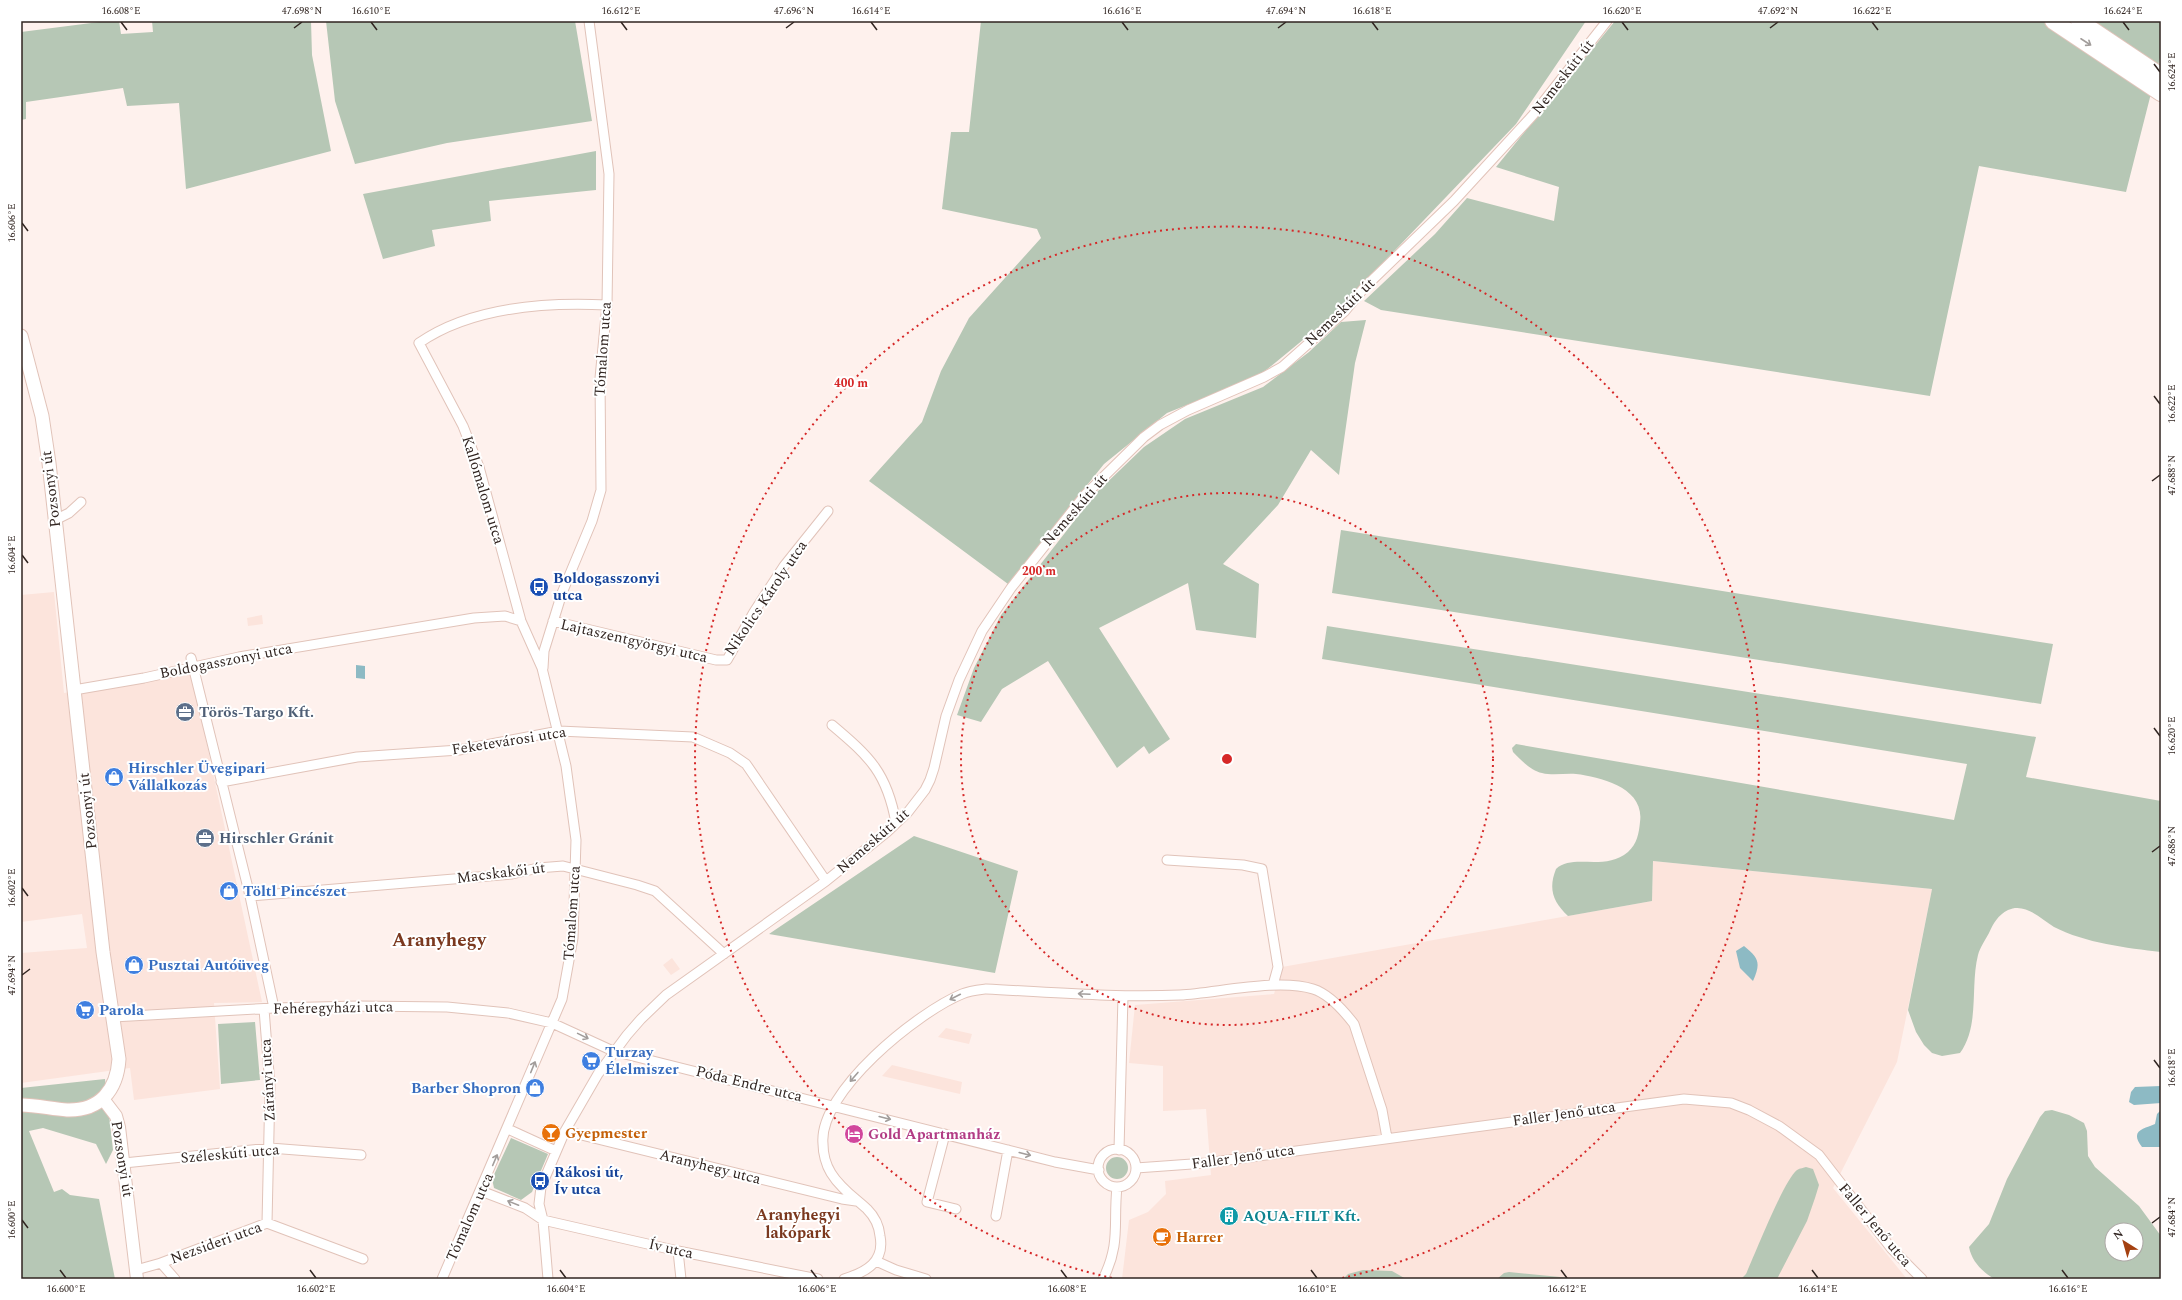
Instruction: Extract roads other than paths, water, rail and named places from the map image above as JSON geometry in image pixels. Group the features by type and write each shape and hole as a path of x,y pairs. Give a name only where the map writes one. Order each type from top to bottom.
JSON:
{"highway":[{"path":"2053,21 2161,93"},
{"path":"2079,21 2161,76"}],"main road":[{"name":"Pozsonyi út","path":"21,336 42,416 103,952 119,1059 118,1072 112,1088 103,1099"},
{"path":"21,1105 77,1110 86,1108 103,1099"}],"street":[{"name":"Tómalom utca","path":"542,668 544,651 562,593 592,521 601,490 600,378 607,305 609,174 589,21"},
{"name":"Nemeskúti út","path":"548,1279 543,1220 539,1204 541,1187 565,1131 613,1051 641,1019 666,995 826,881 896,823 917,802 930,780 951,702 969,657 982,632 1011,588 1085,495 1144,438 1160,425 1188,410 1264,377 1282,367 1344,312 1364,288 1454,201 1533,115 1607,21"},
{"name":"Kallómalom utca","path":"521,622 479,467 463,426 419,342 446,327 482,316 554,303 607,305"},
{"path":"55,520 68,513 81,502"},
{"name":"Nikolics Károly utca","path":"716,660 727,660 754,612 784,566 828,511"},
{"name":"Boldogasszonyi utca","path":"74,690 144,678 192,662 493,615 513,618 521,622"},
{"name":"Lajtaszentgyörgyi utca","path":"553,621 716,660"},
{"name":"Tómalom utca","path":"442,1279 508,1129 562,999 573,938 576,840 571,797 559,731 542,668 521,622"},
{"path":"192,662 250,896 274,1008"},
{"path":"832,725 864,753 879,772 889,791 896,823"},
{"name":"Feketevárosi utca","path":"222,782 357,757 459,750 559,731 693,737 730,753 746,764 826,881"},
{"path":"1167,860 1243,865 1262,869 1278,967 1273,985"},
{"name":"Macskakői út","path":"250,896 512,874 563,866 576,868 655,891 724,954"},
{"path":"844,1279 862,1273 876,1261 881,1252 878,1224 867,1210 830,1173 822,1143 825,1124 834,1105 846,1086 865,1065 893,1040 944,1002 963,993 986,989 1123,996 1180,995 1273,985 1313,989 1326,997 1348,1016 1354,1024 1382,1110 1387,1138"},
{"path":"1119,1150 1123,996"},
{"name":"Fehéregyházi utca","path":"113,1017 274,1008 447,1006 508,1013 552,1022"},
{"name":"Zárányi utca","path":"264,1009 270,1086 270,1148 267,1224"},
{"name":"Póda Endre utca","path":"552,1022 613,1051 834,1105"},
{"name":"Faller Jenő utca","path":"1136,1168 1201,1163 1684,1098 1731,1103 1779,1126 1819,1155 1891,1248 1922,1279"},
{"name":"Pozsonyi út","path":"103,1099 116,1116 124,1163 136,1275"},
{"path":"834,1105 1055,1162 1099,1170"},
{"path":"508,1129 556,1151"},
{"name":"Aranyhegy utca","path":"565,1131 842,1199 856,1200"},
{"path":"944,1134 927,1202 956,1209"},
{"name":"Széleskúti utca","path":"124,1163 270,1148 361,1155"},
{"path":"996,1216 1008,1150"},
{"path":"1114,1150 1119,1150 1129,1154 1135,1163 1136,1168 1132,1179 1123,1186 1117,1187 1107,1184 1103,1180 1099,1170 1101,1160 1104,1155 1114,1150"},
{"path":"1102,1279 1111,1262 1116,1242 1117,1187"},
{"path":"481,1191 525,1208 543,1220"},
{"name":"Ív utca","path":"543,1220 799,1277 818,1279"},
{"name":"Nezsideri utca","path":"136,1275 161,1263 267,1224 363,1259"},
{"path":"678,1251 681,1279"},
{"path":"876,1261 896,1270 926,1279"},
{"path":"161,1263 175,1279"}],"water":[{"path":"356,665 365,666 365,679 356,678"},
{"path":"1744,946 1753,954 1757,961 1757,970 1753,981 1740,968 1736,951"},
{"path":"2161,1086 2161,1103 2134,1105 2129,1102 2131,1092 2135,1087"},
{"path":"2161,1110 2161,1147 2142,1147 2138,1141 2138,1134 2143,1129 2155,1124 2157,1114"}],"place":[{"name":"Boldogasszonyi utca","path":"539,587"},
{"name":"Törös-Targo Kft.","path":"185,712"},
{"name":"Hirschler Üvegipari Vállalkozás","path":"114,777"},
{"name":"Hirschler Gránit","path":"205,838"},
{"name":"Töltl Pincészet","path":"229,891"},
{"name":"Pusztai Autóüveg","path":"134,965"},
{"name":"Parola","path":"85,1010"},
{"name":"Turzay Élelmiszer","path":"591,1061"},
{"name":"Barber Shopron","path":"535,1088"},
{"name":"Gyepmester","path":"551,1133"},
{"name":"Gold Apartmanház","path":"854,1134"},
{"name":"Rákosi út, Ív utca","path":"540,1181"},
{"name":"AQUA-FILT Kft.","path":"1229,1216"},
{"name":"Harrer","path":"1162,1237"}],"district":[{"name":"Aranyhegy","path":"439,940"},
{"name":"Aranyhegyi lakópark","path":"798,1224"}]}
